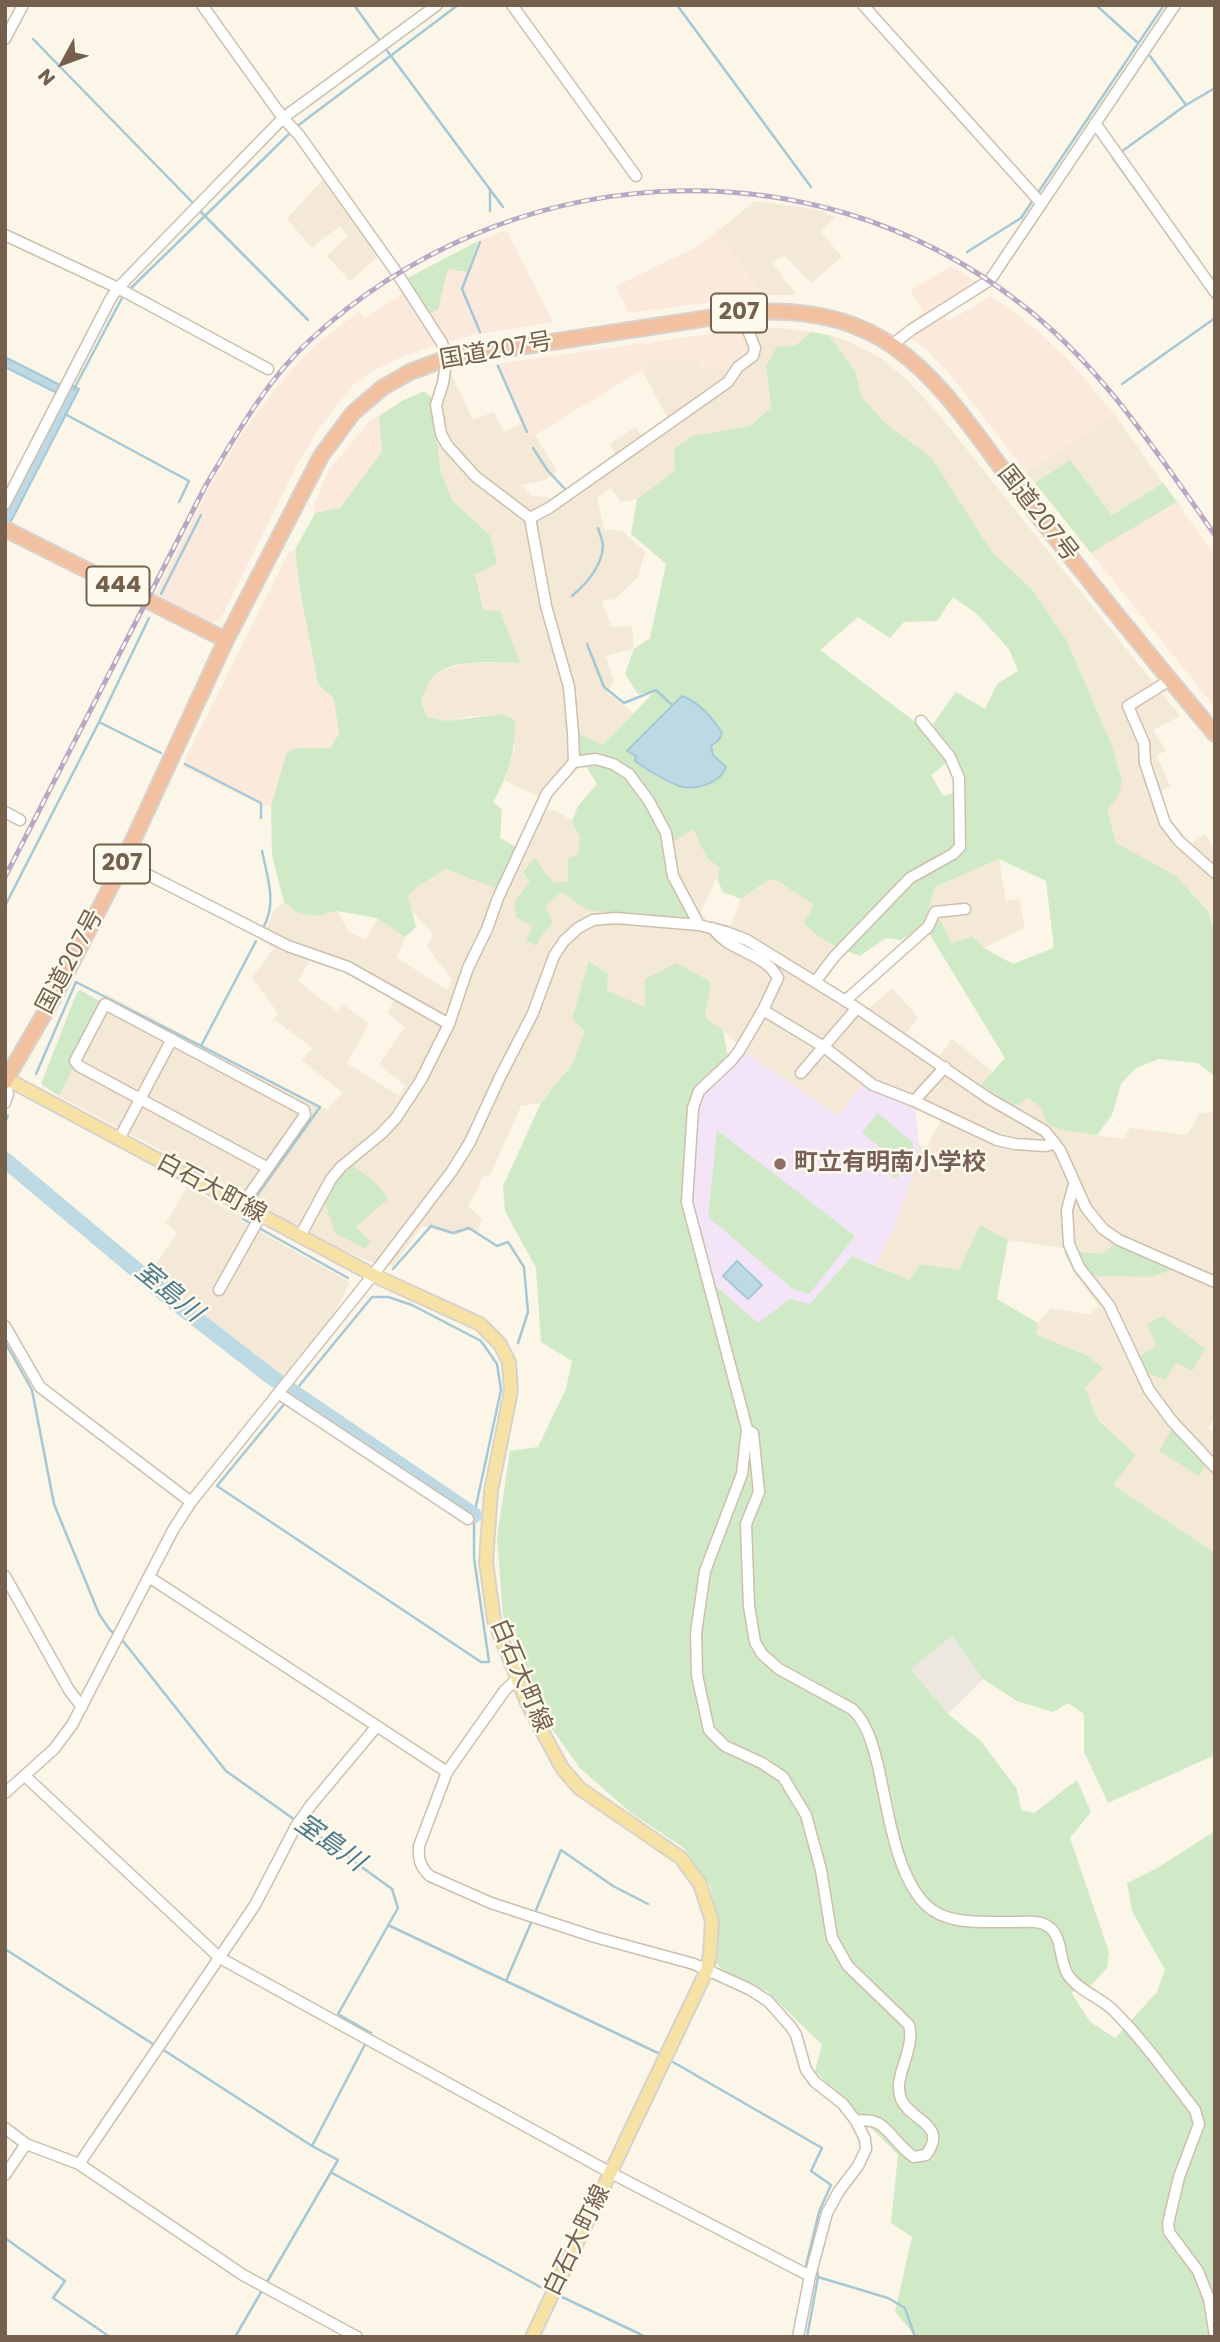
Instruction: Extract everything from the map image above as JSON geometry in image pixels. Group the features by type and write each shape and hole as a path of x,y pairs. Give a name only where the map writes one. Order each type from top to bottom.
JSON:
{"highway":[{"name":"国道207号","path":"6,1080 57,992 123,862 226,640 321,456 353,414 382,388 410,372 447,358 769,310 831,317 858,328 892,345 921,369 951,402 1215,734"},
{"name":"444","path":"8,531 226,640"}],"main road":[{"name":"白石大町線","path":"6,1080 242,1205 257,1222 300,1236 373,1275 480,1324 500,1344 509,1362 511,1391 491,1491 486,1562 494,1620 516,1680 562,1769 579,1788 681,1858 701,1884 712,1921 707,1970 532,2337"}],"street":[{"path":"5,39 23,5"},
{"path":"202,5 397,273 442,344 447,358 436,405 441,434 476,477 530,518 546,606 569,687 573,733 573,762 547,793 498,898 488,929 468,968 449,1024 421,1080 396,1118 331,1179 300,1236"},
{"path":"5,504 111,298 124,291 290,125 437,5"},
{"path":"512,5 636,176"},
{"path":"863,5 1037,200"},
{"path":"892,345 990,280 1037,200 1095,123 1175,5"},
{"path":"1095,123 1215,292"},
{"path":"5,235 124,291 268,369"},
{"path":"530,518 549,508 728,382 738,367 753,356 755,348 741,313"},
{"path":"1170,680 1128,706 1144,743 1144,763 1165,823 1179,841 1215,873"},
{"path":"815,982 834,957 910,878 953,854 960,847 959,778 950,757 921,722"},
{"path":"573,762 596,759 613,764 629,774 649,801 666,833 673,876 699,925"},
{"path":"5,813 20,820"},
{"path":"123,862 288,946 348,967 449,1024"},
{"path":"845,1001 928,927 935,912 965,909"},
{"path":"5,1793 54,1749 72,1725 173,1530 191,1502 284,1397 288,1381 452,1171 470,1142 533,1013 554,956 564,941 578,928 593,920 616,918 699,925 747,940 857,1008 988,1098 1045,1132 1055,1143 1086,1208 1103,1229 1119,1240 1215,1282"},
{"path":"712,928 717,935 775,972 778,978 763,1010 731,1061 699,1091 693,1108 687,1202 747,1429 741,1474 705,1571 696,1633 697,1675 709,1730 725,1746 762,1763 782,1777 806,1815 821,1870 832,1938 848,1966 909,2025 912,2036 898,2087 902,2101 930,2128 934,2135 933,2146 926,2155 914,2157 904,2150 879,2122 870,2118 856,2121"},
{"path":"242,1205 268,1168 305,1115 304,1110 105,1004 75,1061 79,1066 268,1168"},
{"path":"801,1073 857,1008"},
{"path":"763,1010 824,1047 873,1085 997,1140 1046,1146 1055,1143"},
{"path":"119,1139 172,1039"},
{"path":"914,1101 945,1067"},
{"path":"5,1103 8,1094 6,1080"},
{"path":"1074,1184 1068,1210 1069,1244 1079,1267 1109,1304 1149,1390 1180,1431 1215,1467"},
{"path":"219,1290 257,1222"},
{"path":"5,1326 40,1387 191,1502"},
{"path":"284,1397 468,1519"},
{"path":"747,1429 752,1433 759,1492 747,1524 748,1606 755,1642 762,1654 779,1669 852,1709 863,1719 875,1753 901,1863 910,1885 928,1907 948,1917 967,1921 1039,1922 1051,1928 1058,1938 1061,1960 1069,1977 1113,2010 1195,2110 1199,2124 1179,2177 1168,2224 1169,2232 1198,2271 1209,2299 1215,2336"},
{"path":"5,1576 69,1690 82,1707"},
{"path":"149,1577 447,1772"},
{"path":"516,1680 505,1690 447,1772 419,1846 418,1857 423,1870 430,1876 491,1903 596,1937 694,1964 749,1989 768,2001 796,2035 806,2070 856,2121 865,2139 866,2149 827,2213 797,2337"},
{"path":"79,2164 255,1905 299,1822 377,1726"},
{"path":"25,1776 220,1958 611,2173 810,2276"},
{"path":"5,2128 26,2144 79,2164 259,2284 358,2337"},
{"path":"5,2175 26,2144"}],"shaded area":[{"path":"324,178 378,257 350,281 327,256 347,236 340,226 312,248 287,219"},
{"path":"755,201 815,209 835,217 821,232 842,257 811,283 784,255 772,263 797,295 763,295 717,232"},
{"path":"506,230 553,322 445,342 427,314 438,310 448,268 466,272 478,241"},
{"path":"717,232 763,295 629,313 616,286 697,247"},
{"path":"951,266 988,290 944,315 947,322 991,296 1022,318 1065,356 1115,415 1026,472 953,378 926,350 900,329 924,312 910,291"},
{"path":"405,293 438,344 370,372 351,387 317,431 296,467 220,620 210,623 155,595 209,488 243,432 276,388 312,348 359,311 365,318"},
{"path":"778,328 811,332 766,366 771,408 750,426 692,436 676,471 637,499 621,502 611,488 597,498 604,529 622,531 645,551 638,577 615,599 601,601 612,627 632,626 634,649 606,656 614,682 607,692 633,713 603,745 578,753 540,797 505,781 515,747 501,714 447,721 427,717 421,702 426,685 441,670 469,663 519,663 485,610 475,575 497,563 490,535 452,500 441,473 432,398 440,379 452,376 473,420 494,412 504,432 522,423 527,436 535,435 557,471 545,480 521,485 531,496 556,498 616,456 610,444 636,427 642,437 668,419 642,370 655,359 697,359 745,329"},
{"path":"745,329 752,351 730,370 699,369 697,359 655,359 642,370 535,435 527,436 495,364"},
{"path":"829,335 848,341 881,358 907,380 936,411 1180,716 1153,730 1166,750 1157,756 1170,786 1159,792 1171,826 1190,845 1205,834 1215,851 1215,934 1208,911 1175,875 1116,843 1106,808 1119,796 1122,780 1111,743 1067,641 1032,589 992,552 932,458 886,424 862,397 855,371"},
{"path":"1115,415 1163,483 1112,515 1070,460 1035,483 1026,472"},
{"path":"379,416 382,451 340,508 315,513 313,506 329,470 371,419"},
{"path":"1177,502 1215,557 1215,707 1091,553"},
{"path":"295,550 318,684 334,699 339,734 330,748 297,748 288,752 271,806 257,803 182,766 289,552"},
{"path":"535,809 557,811 572,821 580,838 578,854 568,859 568,881 554,883 523,874 531,881 532,925 526,940 537,946 553,923 545,906 562,892 690,919 668,875 666,846 693,829 707,858 721,868 701,911 707,921 731,925 741,899 768,880 778,881 815,905 810,929 837,948 816,977 866,1011 892,988 918,1017 906,1033 940,1056 952,1039 993,1072 982,1085 1028,1098 1041,1106 1060,1130 1124,1139 1130,1128 1187,1135 1199,1114 1215,1111 1215,1417 1208,1428 1215,1433 1215,1553 1113,1485 1136,1455 1098,1420 1085,1388 1102,1368 1088,1356 1036,1334 1038,1323 1051,1308 1090,1315 1099,1306 1076,1276 1150,1277 1173,1269 1102,1254 1008,1240 980,1226 959,1270 921,1264 909,1280 875,1265 893,1231 917,1163 919,1145 927,1147 942,1118 915,1105 839,1116 745,1052 723,1030 704,1017 646,1008 607,991 608,974 590,961 586,1031 573,1063 541,1103 521,1106 490,1175 481,1177 480,1185 468,1206 482,1219 477,1234 469,1230 455,1235 422,1226 393,1266 368,1261 335,1247 253,1204 243,1194 59,1096 74,1067 69,1065 106,994 327,1110 343,1093 302,1060 312,1048 274,1019 278,1013 252,978 274,948 260,940 275,909 284,902 296,912 316,916 337,911 349,932 366,940 377,918 405,937 397,958 447,990 452,980 427,946 433,934 412,911 408,897 414,888 446,869 518,848","holes":["309,961 344,972 394,1000 388,1013 405,1027 379,1064 405,1086 399,1096 347,1063 369,1024 342,1004 338,1012 298,981"]},
{"path":"999,859 1006,901 1019,899 1025,927 984,948 972,936 952,943 924,924 935,887"},
{"name":"町立有明南小学校","path":"745,1052 838,1116 863,1084 915,1105 919,1145 917,1163 893,1231 875,1265 852,1256 810,1305 790,1299 758,1324 712,1283 692,1201 697,1110 702,1094 735,1065"},
{"path":"187,1187 242,1217 241,1221 349,1284 331,1319 281,1379 181,1302 150,1273 177,1233 166,1223"},
{"path":"952,1636 983,1679 948,1714 911,1669"}],"green space":[{"path":"478,241 467,272 448,269 438,310 427,314 406,279"},
{"path":"811,332 829,335 855,371 862,397 886,424 932,458 992,552 1032,589 1067,641 1111,743 1122,780 1119,796 1107,809 1116,843 1175,875 1208,911 1215,934 1215,1077 1198,1063 1159,1059 1136,1068 1121,1084 1112,1115 1097,1135 1060,1130 1046,1122 1041,1107 1028,1098 1015,1106 981,1085 1005,1058 924,925 901,940 886,938 860,956 845,950 823,939 804,923 814,905 778,881 768,880 741,899 723,892 717,879 720,868 707,858 693,829 666,847 668,876 691,920 587,910 562,892 545,906 553,923 536,946 526,940 532,926 516,917 514,902 530,882 523,873 534,858 554,883 568,881 568,859 578,854 580,838 572,821 578,806 597,784 578,753 577,733 603,745 655,691 638,694 625,674 634,649 650,638 666,564 631,534 637,499 675,471 674,449 692,436 750,426 771,408 766,366 777,347 795,346","holes":["953,597 977,614 1009,649 1018,671 997,684 985,709 956,692 926,734 918,724 820,650 858,617 890,638 904,622 937,621","683,696 705,711 722,733 719,740 711,746 713,755 636,757","949,761 963,790 943,796 931,775","999,859 1046,881 1054,948 1013,964 984,948 972,936 952,943 940,920 924,924 935,887"]},
{"path":"424,391 432,398 441,473 452,500 490,535 497,563 475,575 484,610 500,611 520,663 480,662 459,664 442,670 431,680 421,702 427,717 447,721 501,714 515,720 510,763 493,802 502,810 500,838 518,848 496,888 446,869 415,888 408,897 416,927 405,937 377,918 337,911 316,916 296,912 284,902 272,855 271,806 287,752 297,748 330,748 339,734 334,699 318,684 295,550 315,513 340,508 382,451 379,416"},
{"path":"1070,460 1112,515 1163,483 1177,502 1091,553 1035,483"},
{"path":"589,961 608,974 607,991 645,1007 645,979 677,963 711,982 705,1017 723,1030 728,1057 702,1094 697,1110 692,1201 712,1283 758,1323 790,1299 810,1304 852,1256 909,1280 921,1264 959,1270 980,1225 1008,1240 997,1299 1038,1323 1036,1334 1088,1356 1103,1368 1085,1388 1098,1420 1136,1455 1113,1485 1215,1553 1215,1755 1108,1803 1084,1752 1084,1714 1068,1703 1053,1712 1017,1701 983,1679 952,1636 911,1669 948,1714 980,1740 1017,1789 1021,1810 1034,1813 1077,1780 1091,1812 1070,1838 1109,1952 1107,1968 1088,1988 1071,1992 1090,2022 1115,2038 1157,1992 1165,1970 1132,1911 1127,1883 1159,1867 1215,1831 1215,2337 916,2337 895,2312 912,2237 891,2223 898,2155 815,2071 822,2045 767,1991 727,1975 716,1962 719,1923 710,1885 684,1848 631,1813 580,1768 544,1718 503,1616 497,1537 510,1451 538,1447 566,1389 572,1361 541,1342 536,1268 505,1211 503,1186 541,1103 573,1063 585,1031 572,1019"},
{"path":"80,990 102,1002 70,1064 74,1067 59,1096 41,1084"},
{"path":"877,1113 913,1142 912,1156 896,1179 881,1169 890,1155 862,1133"},
{"path":"717,1130 855,1236 809,1294 793,1289 708,1217"},
{"path":"353,1166 374,1181 388,1199 356,1227 370,1241 366,1249 335,1233 324,1200 336,1180"},
{"path":"1114,1244 1174,1269 1150,1277 1076,1276 1063,1250 1102,1254"},
{"path":"1163,1316 1205,1349 1192,1371 1176,1363 1165,1380 1147,1373 1139,1357 1156,1346 1147,1324"},
{"path":"1173,1427 1205,1464 1199,1476 1159,1451"}],"water":[{"path":"5,357 68,389 71,385 79,389 5,533 5,512 65,397 5,367"},
{"path":"682,696 705,711 722,733 719,740 711,746 713,755 726,767 719,777 700,786 685,787 668,781 635,761 636,756 627,751"},
{"path":"737,1261 762,1285 748,1299 723,1276"}],"waterway":[{"path":"354,5 380,41"},
{"path":"296,127 458,5"},
{"path":"677,5 811,187"},
{"path":"1096,5 1138,43"},
{"path":"967,252 1021,218 1164,5"},
{"path":"33,39 192,202"},
{"path":"385,48 503,207"},
{"path":"1150,56 1186,105 1215,88"},
{"path":"1121,152 1186,105"},
{"path":"128,291 291,132"},
{"path":"1113,158 1215,300"},
{"path":"490,189 490,211"},
{"path":"198,209 308,320"},
{"path":"480,242 462,289 480,332"},
{"path":"74,389 123,296"},
{"path":"1122,384 1215,318"},
{"path":"498,366 527,432"},
{"path":"65,414 189,481 179,502"},
{"path":"533,448 548,471 566,490"},
{"path":"161,594 201,515"},
{"path":"572,596 588,580 600,561 603,546 598,528"},
{"path":"149,618 99,722 161,753"},
{"path":"587,644 604,687 624,703 656,690 672,705"},
{"path":"5,906 99,722"},
{"path":"185,764 261,803 261,818"},
{"path":"262,851 270,898 264,926"},
{"path":"253,1201 320,1107 201,1046 256,941"},
{"path":"36,1074 76,982 201,1046"},
{"path":"5,1121 8,1116"},
{"name":"室島川","path":"5,1160 177,1304 274,1379 474,1515"},
{"path":"243,1219 348,1278"},
{"path":"393,1269 431,1226 453,1233 469,1228 497,1246 508,1242 524,1267 528,1312 518,1343"},
{"path":"372,1297 388,1297 412,1305 481,1341 497,1364 501,1390 474,1515 474,1558 489,1662 481,1662 217,1486 372,1297"},
{"name":"室島川","path":"5,1342 32,1390 54,1504 99,1614 226,1771 295,1820"},
{"name":"室島川","path":"235,2337 338,2160 312,2146 371,2033 338,2014 398,1908 392,1889 301,1823"},
{"path":"536,1910 561,1850 613,1886 648,1904"},
{"path":"506,1981 531,1923"},
{"path":"388,1925 658,2053"},
{"path":"5,1949 156,2046"},
{"path":"162,2049 312,2146"},
{"path":"673,2062 822,2148 811,2171 831,2185 819,2212 806,2266"},
{"path":"332,2173 544,2289"},
{"path":"5,2238 65,2281 53,2298 110,2337"},
{"path":"807,2337 817,2270"},
{"path":"818,2277 888,2298 905,2308 915,2337"},
{"path":"560,2296 646,2337"}],"railway":[{"path":"5,877 206,485 253,409 279,373 309,341 387,280 473,235 564,205 659,192 754,194 847,214 937,250 1021,304 1077,355 1127,412 1215,535"}],"place":[{"name":"町立有明南小学校","path":"780,1164"}]}
